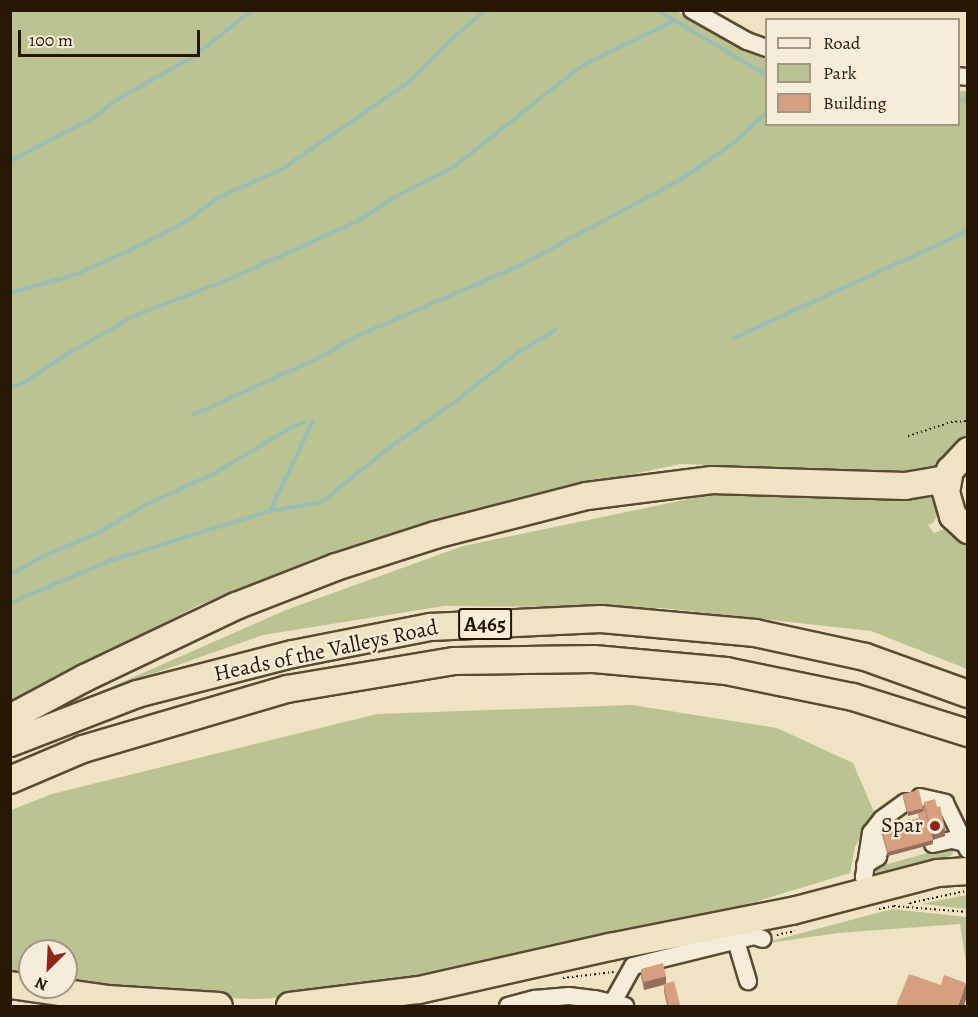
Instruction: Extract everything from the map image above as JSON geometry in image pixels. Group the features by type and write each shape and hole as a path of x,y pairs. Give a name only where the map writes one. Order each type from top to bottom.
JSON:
{"highway":[{"path":"968,451 955,462 947,479 948,504 953,516 968,530"},
{"path":"10,718 95,673 236,606 336,567 435,535 587,496 712,480 905,486 947,479"},
{"name":"Heads of the Valleys Road","path":"10,743 136,694 293,654 442,626 601,619 755,633 865,657 968,694"},
{"name":"Heads of the Valleys Road","path":"10,780 83,749 287,689 455,661 594,659 726,670 853,697 968,733"},
{"path":"938,873 965,849"},
{"path":"290,1006 419,990 610,946 784,913 879,856 938,873 968,871"},
{"path":"10,985 107,999 219,1006"}],"street":[{"path":"692,10 747,41 765,48"},
{"path":"879,856 917,802 945,802 965,849"},
{"path":"933,844 952,840 965,849"},
{"path":"508,1006 535,999 619,1004 633,966 754,936 763,939"},
{"path":"736,941 748,981"}],"path":[{"path":"908,436 951,422 968,421"},
{"path":"879,856 907,908"},
{"path":"907,908 910,903 968,891"},
{"path":"907,908 968,912"},
{"path":"763,939 805,928"}],"green space":[{"path":"11,11 676,11 765,58 765,126 960,126 960,91 967,91 967,440 933,471 917,474 890,471 680,464 555,491 318,557 197,606 11,704"},
{"path":"727,491 936,491 939,512 933,523 928,525 934,533 944,529 951,531 967,545 967,669 871,631 662,608 444,606 263,635 95,694 286,610 463,546"},
{"path":"632,705 777,728 853,763 874,812 855,847 850,873 755,902 589,945 337,994 257,999 143,995 78,987 78,939 18,939 18,981 11,980 11,810 52,794 377,714"},
{"path":"953,846 956,848 951,856 884,873 878,874 873,870 873,868"},
{"path":"967,895 967,909 922,904 941,900"},
{"path":"892,909 967,917 967,970 960,924 838,933 756,945"}],"building":[{"path":"919,790 923,808 908,812 903,794"},
{"name":"Spar","path":"935,799 937,807 940,806 945,828 932,832 924,802"},
{"path":"925,811 933,840 888,852 881,828 920,818 918,813"},
{"path":"663,963 666,976 644,982 641,969"},
{"path":"909,974 941,985 944,975 966,983 958,1006 896,1006"},
{"path":"674,981 680,1004 669,1006 664,984"}],"waterway":[{"path":"10,161 93,118 118,99 194,56 252,10"},
{"path":"10,293 74,275 137,247 183,223 220,197 284,168 410,81 456,35 487,10"},
{"path":"657,10 765,74"},
{"path":"10,388 27,381 64,356 136,315 230,279 358,221 393,198 452,168 583,65 674,21"},
{"path":"960,99 968,100"},
{"path":"193,415 321,357 357,336 521,265 683,178 735,142 765,114"},
{"path":"734,338 968,231"},
{"path":"10,603 109,561 270,511 322,502 387,449 452,404 516,354 555,330"},
{"path":"270,511 313,421"},
{"path":"10,575 40,558 100,532 145,505 213,474 292,427 305,422"}],"place":[{"name":"Spar","path":"935,826"}]}
